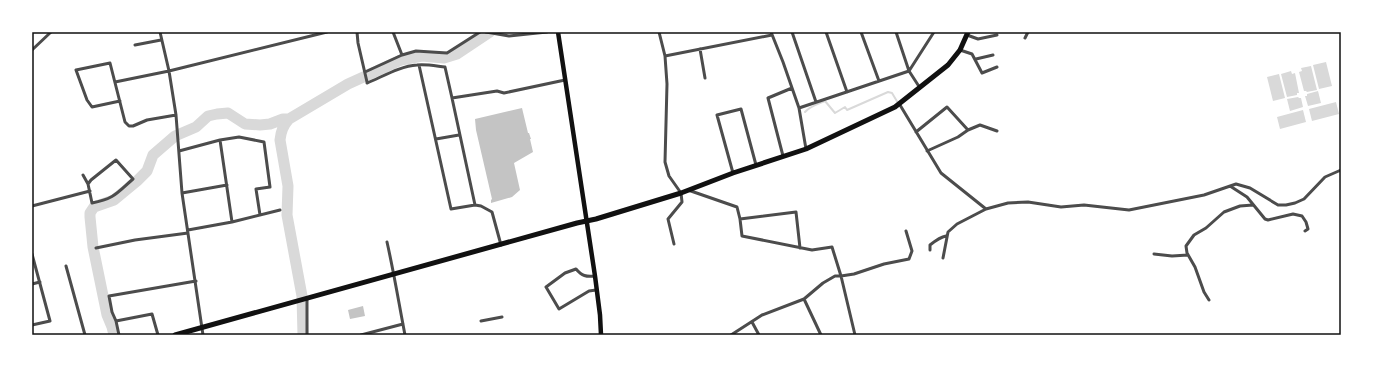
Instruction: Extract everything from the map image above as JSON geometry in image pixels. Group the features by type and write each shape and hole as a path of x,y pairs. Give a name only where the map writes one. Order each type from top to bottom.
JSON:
{"main road":[{"path":"558,32 595,276 601,335"},
{"path":"175,335 587,221 681,193 732,172 806,149 900,105 948,65 960,50 968,33"}],"street":[{"path":"32,50 51,32"},
{"path":"160,32 169,71 176,115 182,193 203,335"},
{"path":"115,82 169,71 327,32"},
{"path":"357,32 367,83 404,67 419,64 445,67 475,205"},
{"path":"393,32 402,55"},
{"path":"365,73 402,55 416,51 447,53 480,32"},
{"path":"486,32 509,36 547,32"},
{"path":"659,32 665,56 667,84 665,162 669,176 681,193 682,202 668,218 674,244"},
{"path":"792,32 816,102"},
{"path":"826,32 847,92"},
{"path":"861,32 878,81"},
{"path":"896,32 909,71 920,88"},
{"path":"799,108 909,71 931,34 934,32"},
{"path":"1025,38 1028,32"},
{"path":"968,33 978,39 998,35"},
{"path":"665,56 771,34 799,108 806,149"},
{"path":"134,45 161,40"},
{"path":"700,49 705,78"},
{"path":"960,50 972,54 976,59 982,73 997,67"},
{"path":"976,59 993,55"},
{"path":"120,101 92,107 87,100 76,70 110,63 120,101 124,122 130,126 147,120 176,115"},
{"path":"419,64 452,209 475,205 481,206 492,212 501,245"},
{"path":"452,98 497,91 504,93 565,80"},
{"path":"784,156 768,98 792,88"},
{"path":"900,105 941,173 986,209"},
{"path":"916,132 947,107 968,130"},
{"path":"732,172 717,114 741,109 756,165"},
{"path":"927,151 980,125 997,131"},
{"path":"436,139 459,134"},
{"path":"178,151 220,140 239,137 264,142 270,187 256,189 260,215"},
{"path":"220,140 232,222"},
{"path":"83,175 88,184 92,203 106,201 112,198 133,180 116,160 88,184"},
{"path":"943,258 946,236 948,232 957,224 986,209 1008,203 1028,202 1061,207 1084,205 1129,210 1204,195 1236,184 1250,188 1278,205 1294,203 1304,199 1325,177 1341,170"},
{"path":"182,193 227,185"},
{"path":"1230,186 1246,197 1265,219 1268,220 1293,214 1300,215 1308,226 1308,229 1305,231"},
{"path":"688,190 737,207 742,236 812,250 832,247 841,276 855,335"},
{"path":"32,206 90,191"},
{"path":"1209,300 1204,292 1195,267 1188,255 1186,246 1194,235 1206,228 1224,212 1240,206 1253,205"},
{"path":"96,248 232,222 280,210"},
{"path":"740,218 796,212 800,248"},
{"path":"731,335 762,315 804,299 822,284 835,276 854,274 884,264 909,259 912,251 906,231"},
{"path":"930,250 930,245 932,243 937,239 946,236"},
{"path":"387,242 405,335"},
{"path":"32,254 50,321 32,326"},
{"path":"1154,254 1172,256 1188,255"},
{"path":"66,266 85,335"},
{"path":"595,276 587,277 581,275 576,269 566,273 546,287 559,309 589,291 596,290"},
{"path":"119,335 109,296 196,281"},
{"path":"32,284 40,282"},
{"path":"306,299 307,335"},
{"path":"804,299 821,335"},
{"path":"116,321 152,314 158,335"},
{"path":"482,321 502,317"},
{"path":"752,322 759,335"},
{"path":"361,335 403,324"}],"shaded area":[{"path":"1326,62 1332,86 1319,89 1313,65"},
{"path":"1311,66 1317,90 1307,92 1304,91 1299,72 1302,71 1301,68"},
{"path":"1291,71 1292,74 1295,73 1299,93 1297,93 1297,95 1287,97 1281,74"},
{"path":"1279,74 1285,98 1273,101 1267,77"},
{"path":"1318,91 1321,103 1308,106 1305,96"},
{"path":"1298,97 1301,98 1303,107 1290,111 1287,99"},
{"path":"1336,102 1339,114 1312,121 1309,109"},
{"path":"1303,110 1306,122 1280,129 1277,117"}],"building":[{"path":"522,108 528,133 531,139 533,152 514,163 520,190 512,197 491,203 492,199 476,130 475,119"},
{"path":"363,306 365,316 350,319 348,310"}],"waterway":[{"path":"114,335 107,315 93,247 90,213 94,207 114,200 137,181 147,171 153,155 175,136 196,127 208,116 217,114 228,113 245,124 270,124 283,119 289,119 348,84 401,60 422,56 444,58 457,54 490,32"},
{"path":"805,112 825,101 835,113 845,107 847,110 888,92 892,93 898,103"},
{"path":"289,119 285,124 280,140 288,186 287,215 302,296 303,335"}]}
